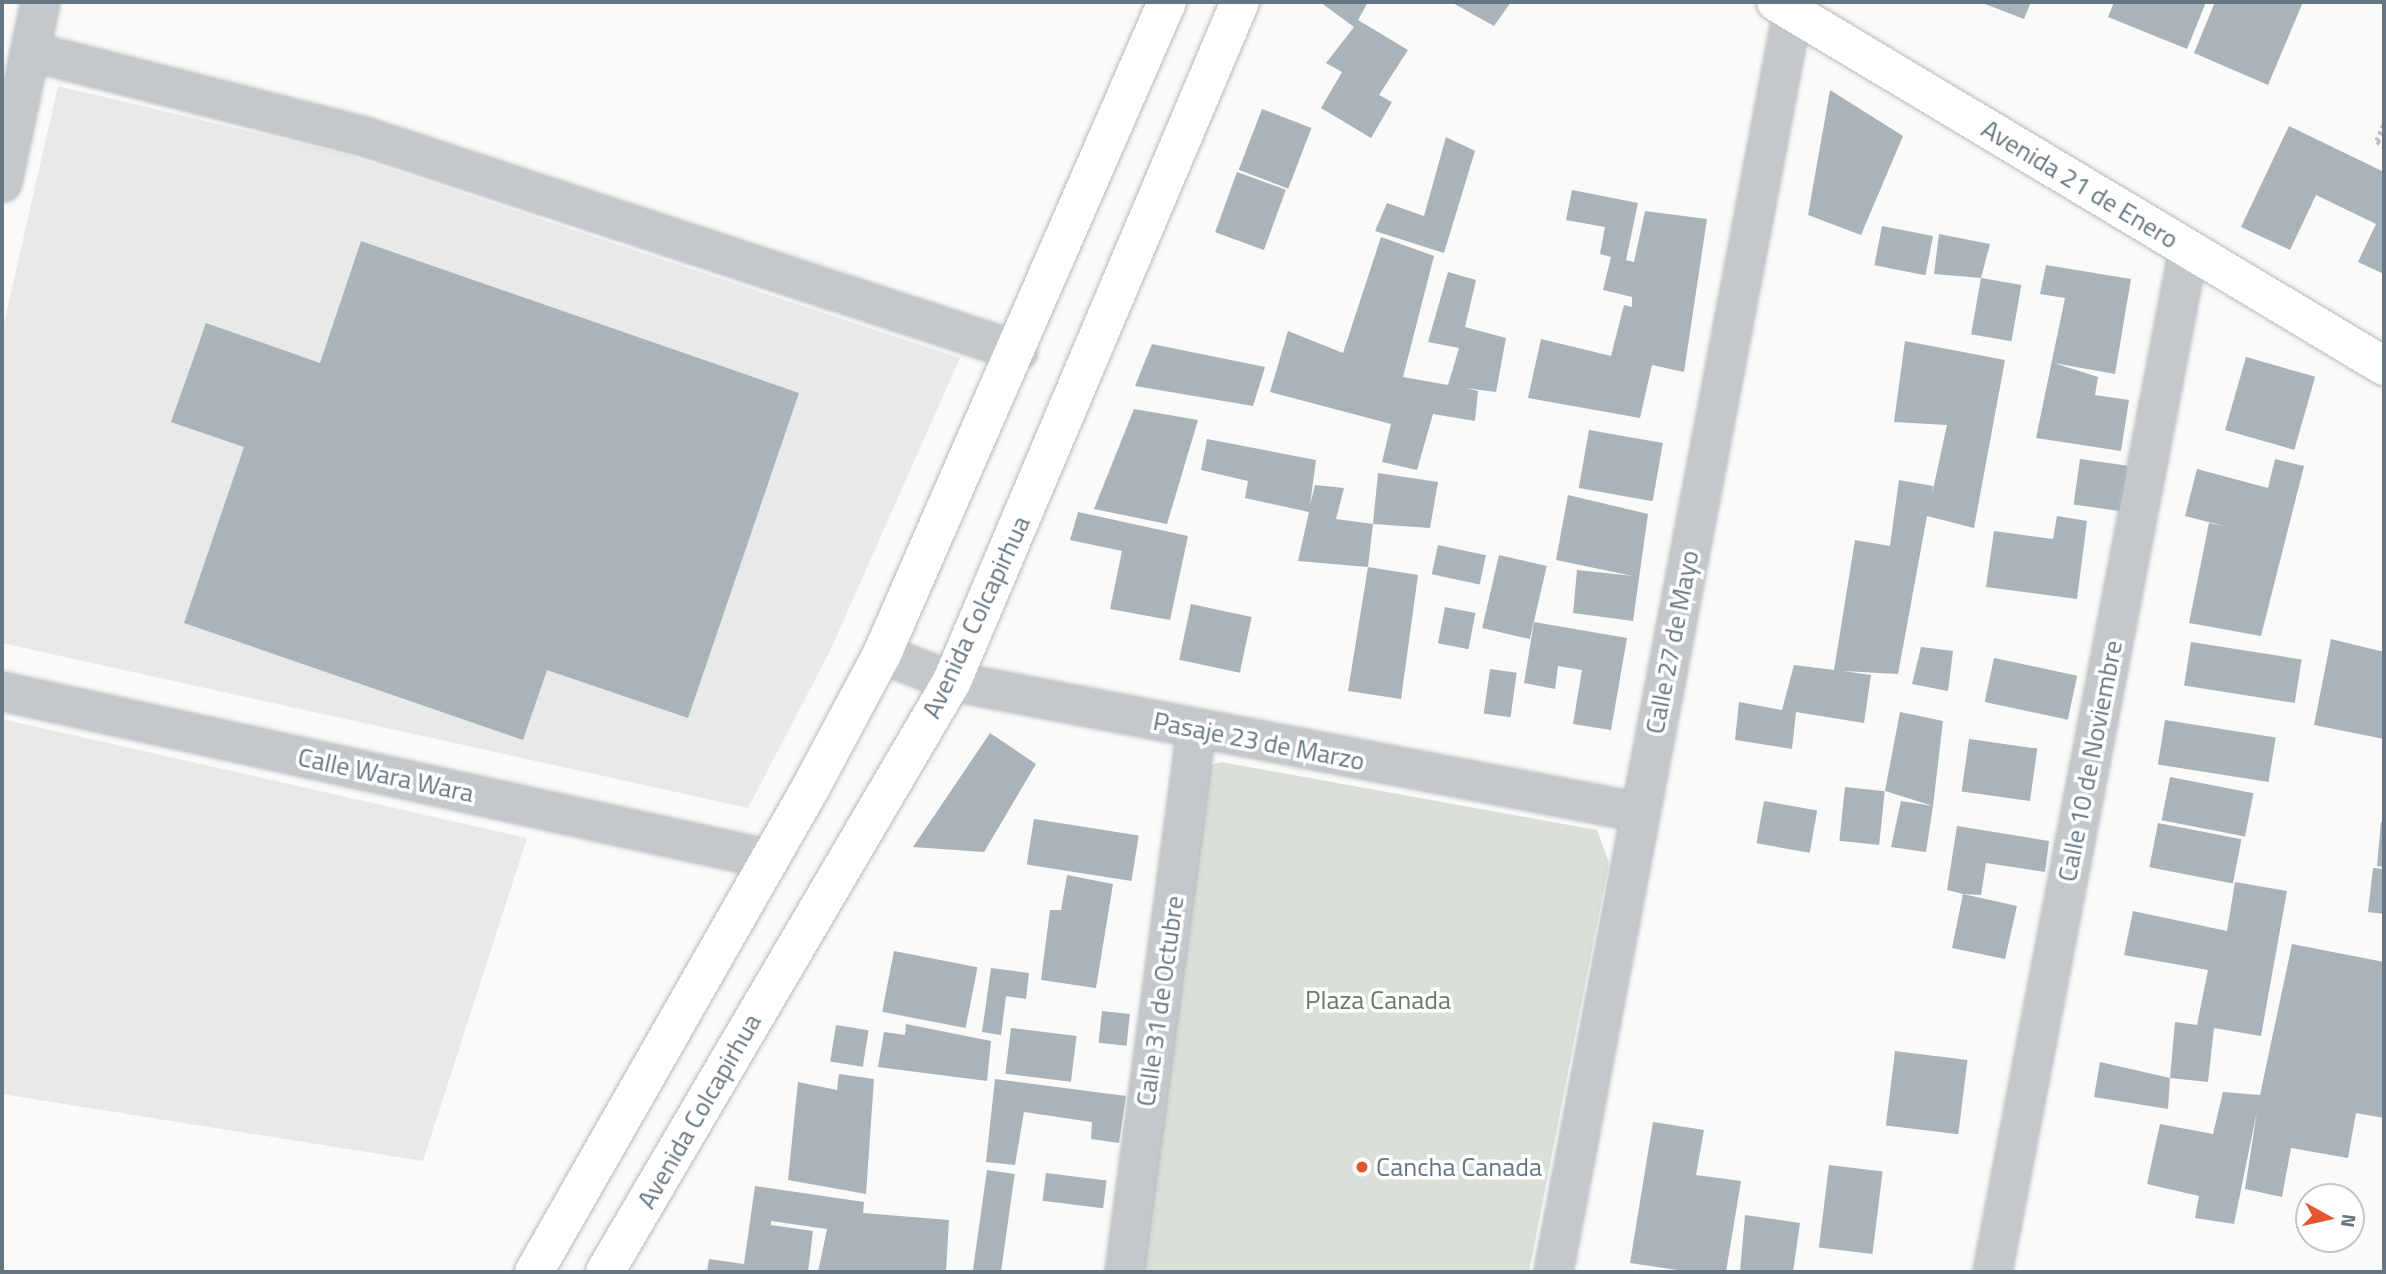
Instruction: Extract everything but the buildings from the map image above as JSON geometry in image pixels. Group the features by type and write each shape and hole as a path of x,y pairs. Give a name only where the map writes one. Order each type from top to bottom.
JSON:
{"main road":[{"path":"534,1272 770,859 882,654 1018,351 1167,2"},
{"name":"Avenida Colcapirhua","path":"605,1272 953,681 1240,2"},
{"name":"Avenida 21 de Enero","path":"1784,7 2384,366"}],"street":[{"path":"2,182 40,2"},
{"name":"Calle 27 de Mayo","path":"1553,1272 1640,812 1784,7"},
{"path":"30,51 364,136 1018,351"},
{"name":"Calle 10 de Noviembre","path":"1992,1272 2188,249"},
{"name":"Pasaje 23 de Marzo","path":"882,654 953,681 1640,812"},
{"name":"Calle Wara Wara","path":"2,691 770,859"},
{"name":"Calle 31 de Octubre","path":"1124,1272 1196,729"}],"path":[{"path":"2384,125 2377,141 2384,145"}],"shaded area":[{"path":"58,86 344,154 960,358 830,651 748,808 2,643 2,332"},
{"path":"2,719 527,838 423,1161 2,1094"}],"green space":[{"name":"Plaza Canada","path":"1221,762 1597,830 1609,863 1529,1272 1140,1272 1208,766"}],"place":[{"name":"Cancha Canada","path":"1362,1167"}]}
